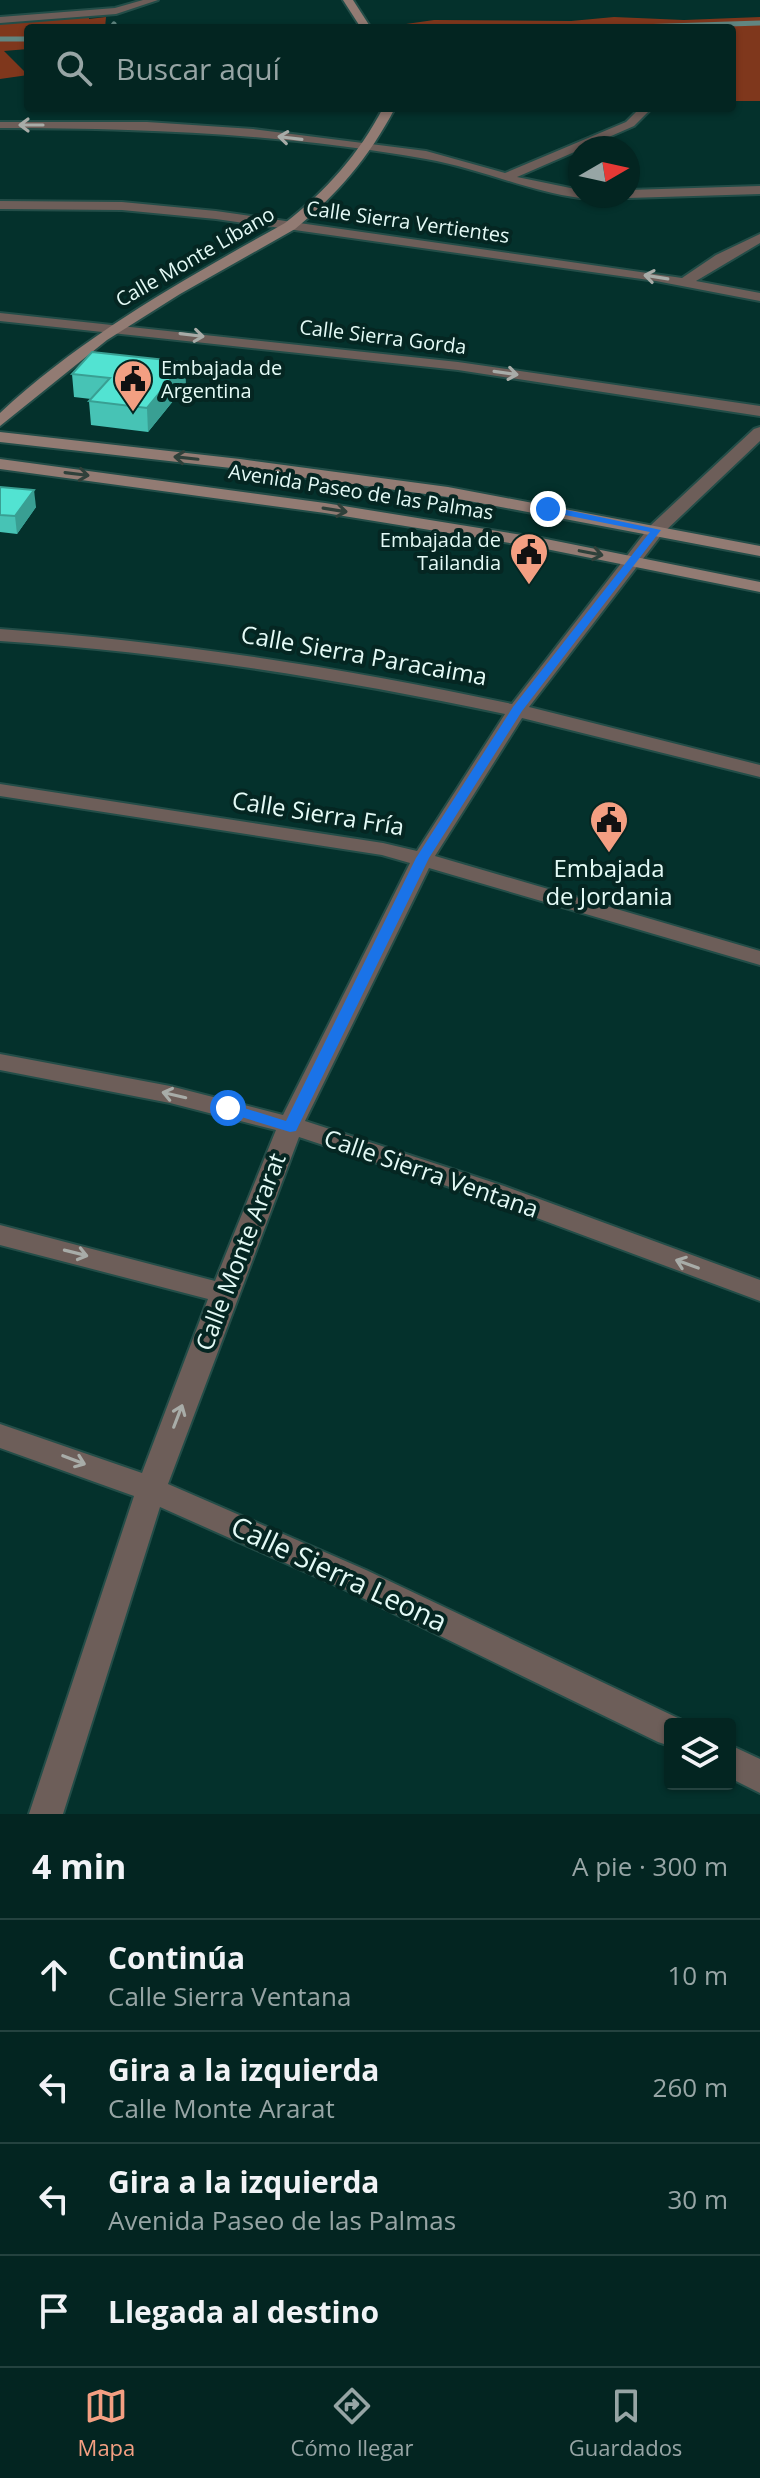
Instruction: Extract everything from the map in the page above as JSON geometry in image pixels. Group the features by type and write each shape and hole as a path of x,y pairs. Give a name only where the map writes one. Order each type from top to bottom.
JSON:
{"main road":[{"path":"348,0 363,24"},
{"name":"Calle Monte Líbano","path":"0,421 83,348 114,327 149,304 290,226 343,178 368,148 387,112"},
{"name":"Avenida Paseo de las Palmas","path":"0,437 448,492 760,551"},
{"name":"Avenida Paseo de las Palmas","path":"0,464 325,508 541,543 760,587"}],"street":[{"path":"0,18 102,7 131,0"},
{"path":"0,18 116,11 153,0"},
{"path":"0,116 15,112"},
{"path":"508,176 630,124 644,112"},
{"path":"0,125 194,128 368,148 456,161 544,189 568,192"},
{"path":"640,194 760,190"},
{"name":"Calle Sierra Vertientes","path":"0,205 122,206 290,226 685,282 760,297"},
{"path":"685,282 721,258 760,238"},
{"name":"Calle Sierra Gorda","path":"0,317 458,366 760,411"},
{"name":"Calle Monte Ararat","path":"46,1814 151,1489 224,1293 290,1127 423,858 517,710 630,561 656,530 760,432"},
{"name":"Calle Sierra Paracaima","path":"0,635 73,640 213,657 517,710 760,771"},
{"name":"Calle Sierra Fría","path":"0,790 345,843 423,858 760,958"},
{"name":"Calle Sierra Ventana","path":"0,1062 156,1091 290,1127 531,1207 760,1291"},
{"path":"0,1235 224,1293"},
{"name":"Calle Sierra Leona","path":"0,1436 44,1448 151,1489 314,1560 664,1728"},
{"path":"736,1763 760,1777"}],"shaded area":[{"path":"106,17 105,24 24,24 24,49 4,51 24,71 24,76 0,79 0,22"},
{"path":"614,17 684,20 760,17 760,101 736,101 736,24 406,24 434,20 571,21"}],"building":[{"path":"92,352 185,362 147,408 89,401 110,378 72,374"},
{"path":"0,487 34,490 15,516 0,515"}],"waterway":[{"path":"729,24 760,23"},
{"path":"0,39 24,39"}],"place":[{"name":"Embajada de Argentina","path":"133,413"},
{"name":"Embajada de Tailandia","path":"529,586"},
{"name":"Embajada de Jordania","path":"609,854"}],"route":[{"path":"228,1108 290,1127 423,858 517,710 656,530 548,509"}]}
